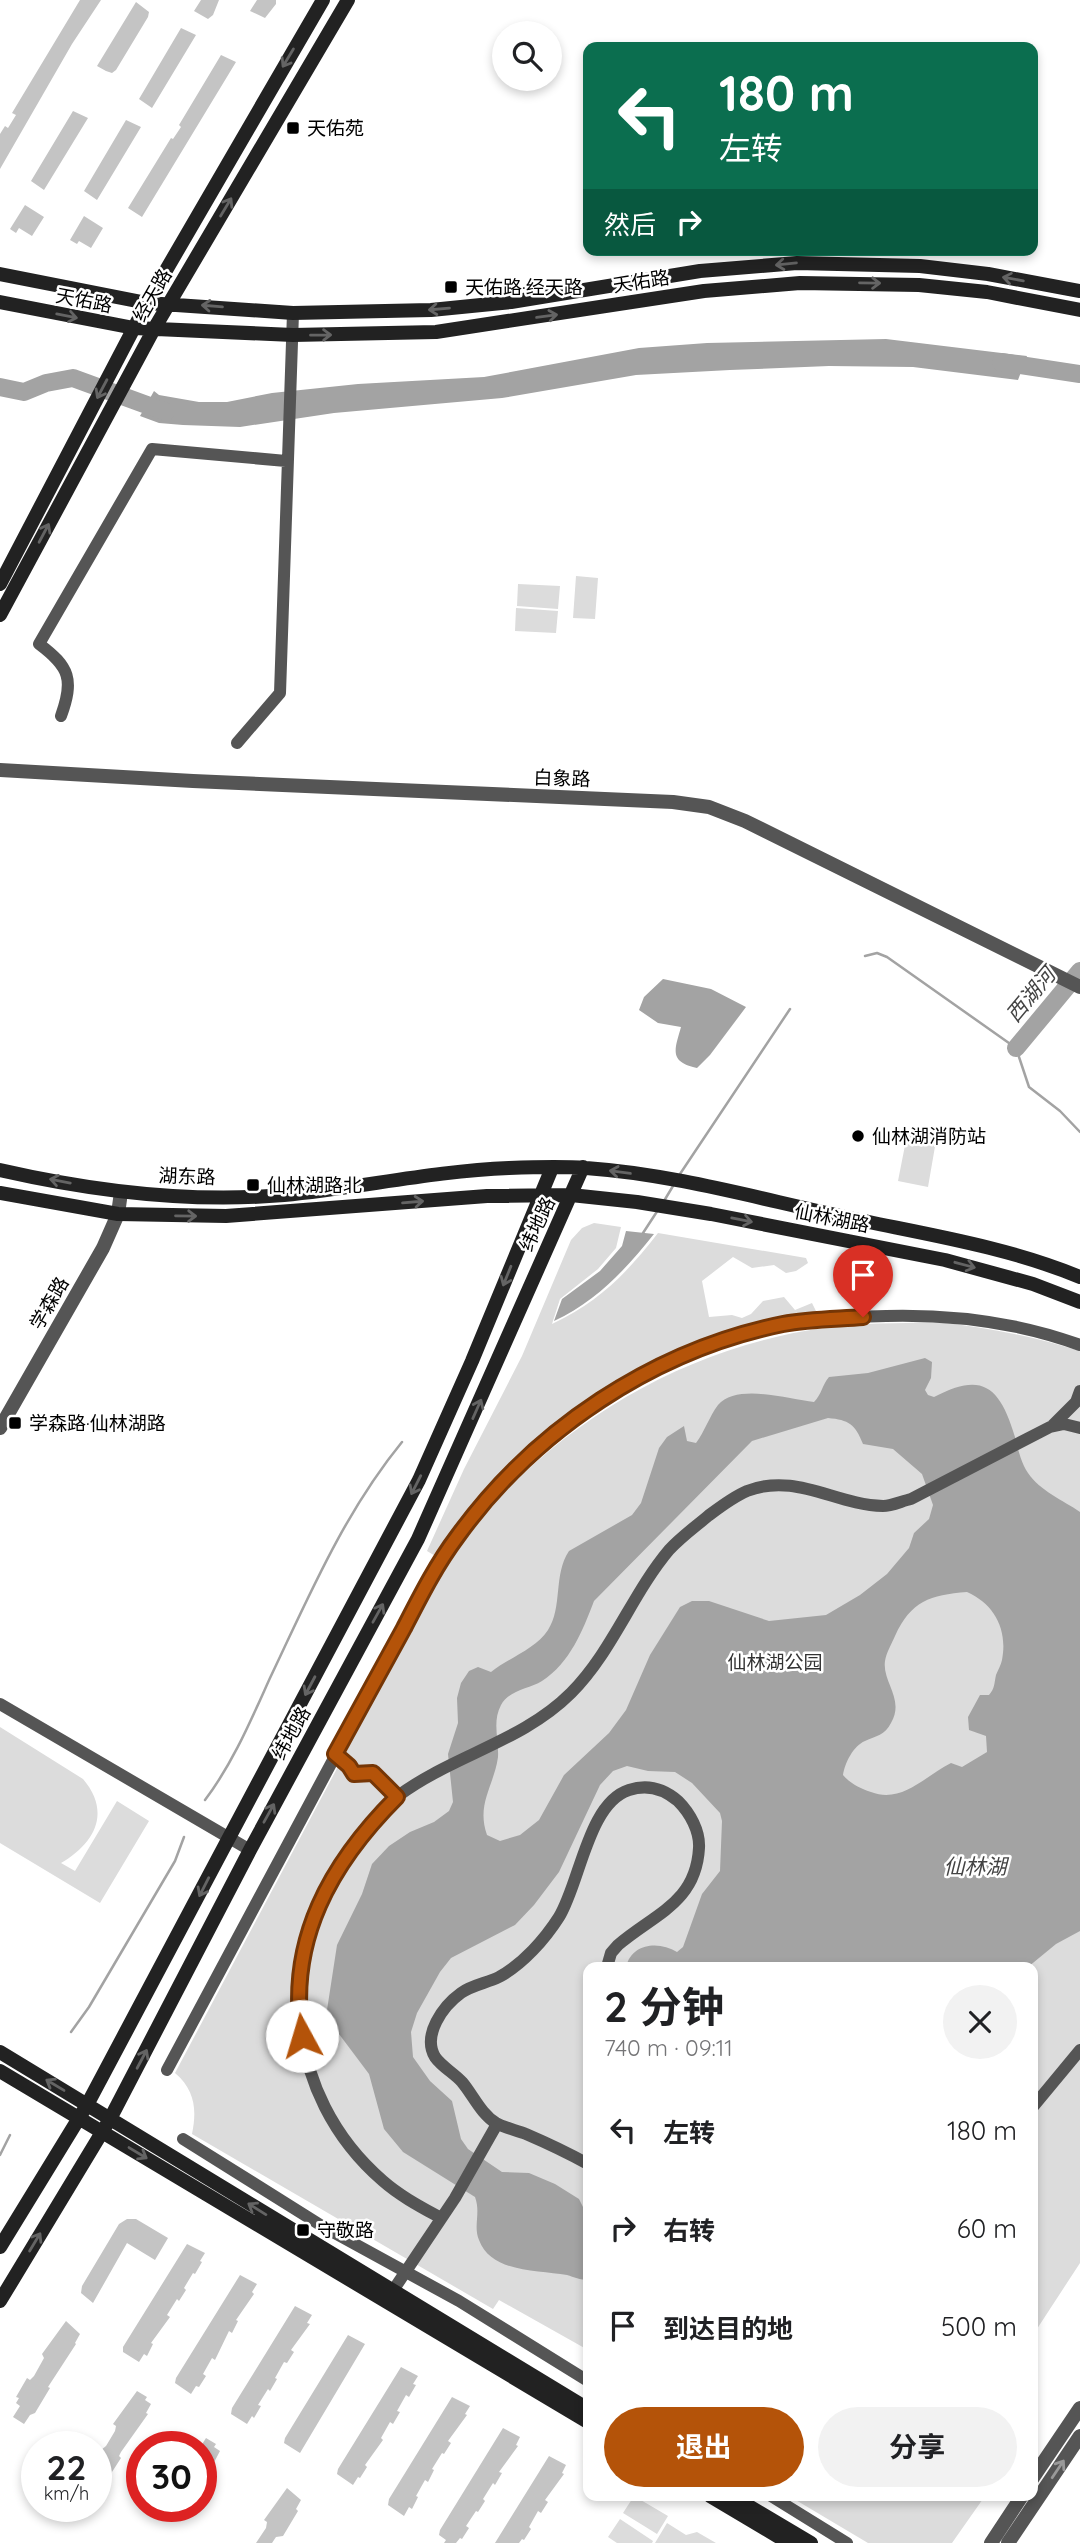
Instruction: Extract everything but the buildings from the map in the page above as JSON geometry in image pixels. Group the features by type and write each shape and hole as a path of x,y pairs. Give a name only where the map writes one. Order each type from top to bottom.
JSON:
{"main road":[{"name":"经天路","path":"0,583 134,328 323,0"},
{"name":"经天路","path":"0,615 154,329 348,0"},
{"name":"天佑路","path":"0,274 49,286 148,303 293,313 431,310 511,302 700,271 797,263 920,266 988,274 1080,290"},
{"name":"天佑路","path":"0,302 134,328 293,335 436,332 704,291 800,283 919,285 987,292 1080,310"},
{"path":"42,311 49,286"},
{"path":"0,629 28,562"},
{"name":"湖东路","path":"0,1170 121,1192 216,1197 342,1189 462,1171 583,1167"},
{"name":"仙林湖路","path":"583,1167 693,1185 1027,1257 1080,1277"},
{"name":"纬地路","path":"0,2301 110,2119 250,1850 418,1539 583,1167"},
{"name":"纬地路","path":"0,2247 87,2105 419,1480 552,1168"},
{"name":"湖东路","path":"0,1193 117,1214 226,1216 487,1196 571,1195"},
{"name":"仙林湖路","path":"571,1195 637,1202 946,1260 1033,1284 1080,1301"},
{"path":"0,2052 583,2406"},
{"path":"0,2071 583,2419"},
{"path":"718,2501 789,2543"},
{"path":"740,2501 811,2543"}],"street":[{"path":"237,743 280,693 286,461 293,377 293,313"},
{"path":"61,716 69,693 68,675 57,657 39,644 152,449 286,461"},
{"name":"白象路","path":"0,770 206,782 673,802 709,807 745,821 1080,987"},
{"name":"学森路","path":"0,1428 6,1404 103,1248 117,1214 121,1192"},
{"path":"167,2070 431,1577 457,1537 487,1499 525,1458 561,1426 648,1374 750,1333 785,1324 910,1314 957,1317 1058,1337 1080,1345"},
{"path":"1050,1427 1079,1401"},
{"path":"441,2217 394,2190 351,2146 312,2080 300,2021 297,1994 323,1891 370,1826 397,1797 441,1770 502,1742 544,1717 571,1693 590,1672 645,1583 670,1550 725,1503 748,1491 795,1484 883,1506 911,1499 1050,1427 1064,1424 1080,1428"},
{"path":"0,1704 250,1850"},
{"path":"335,1754 354,1774 373,1773 397,1797"},
{"path":"583,2161 487,2117 455,2075 436,2059 432,2041 438,2018 445,2007 464,1991 502,1975 538,1944 551,1928 570,1894 596,1826 614,1799 627,1790 639,1787 661,1789 681,1804 695,1825 699,1841 696,1873 682,1895 618,1945 611,1953 608,1962"},
{"path":"1038,2101 1080,2050"},
{"path":"392,2292 455,2198 498,2124"},
{"path":"183,2139 322,2226 459,2301 583,2378"},
{"path":"1038,2470 1080,2408"},
{"path":"1038,2498 1080,2436"},
{"path":"779,2501 847,2543"},
{"path":"990,2543 1019,2501"},
{"path":"1008,2543 1036,2501"}],"green space":[{"path":"576,576 598,578 595,619 573,618"},
{"path":"518,584 560,586 558,609 517,606"},
{"path":"516,608 558,611 556,633 515,631"},
{"path":"908,1130 937,1135 928,1187 898,1181"},
{"path":"594,1223 621,1227 616,1248 598,1269 560,1299 552,1324 584,1306 611,1285 658,1233 806,1258 808,1263 796,1271 786,1273 774,1265 752,1268 733,1257 702,1281 709,1317 732,1315 742,1318 751,1314 763,1301 784,1297 795,1310 812,1303 817,1313 733,1332 660,1361 625,1379 565,1419 437,1557 427,1551 464,1469 522,1356 571,1240 582,1228"},
{"name":"仙林湖公园","path":"935,1322 1009,1333 1080,1351 1080,2263 1038,2327 1038,1962 583,1962 583,2347 499,2300 493,2309 192,2134 193,2101 187,2086 175,2073 433,1588 485,1513 519,1477 556,1445 638,1390 727,1351 774,1337 865,1324"},
{"path":"0,1727 83,1779 92,1792 96,1804 95,1827 82,1847 61,1863 75,1871 117,1801 149,1821 100,1903 0,1843"},
{"path":"631,2501 642,2501 668,2516 657,2534 623,2513"},
{"path":"797,2501 981,2501 952,2543 868,2543"},
{"path":"620,2519 653,2541 652,2543 617,2543 608,2537"},
{"path":"667,2523 686,2535 697,2532 716,2543 655,2543"}],"water":[{"path":"886,339 1027,356 1018,380 913,367 829,366 730,370 636,375 502,398 334,413 240,427 159,423 140,416 154,391 159,395 199,402 227,402 272,393 358,384 484,377 639,348 707,343"},
{"path":"663,979 711,989 746,1007 697,1068 681,1062 676,1054 681,1027 658,1023 639,1010 644,997"},
{"path":"626,1231 654,1234 597,1294 554,1321 562,1299 600,1271 622,1246"},
{"name":"仙林湖","path":"925,1358 932,1362 931,1378 925,1390 928,1395 934,1397 965,1385 987,1388 1003,1406 1028,1473 1045,1490 1080,1512 1080,1931 1056,1944 1034,1962 628,1962 634,1953 647,1946 662,1946 677,1952 683,1947 702,1894 720,1871 722,1821 720,1813 692,1783 675,1772 648,1771 627,1766 613,1771 600,1785 559,1872 534,1905 515,1925 451,1958 417,2013 411,2032 413,2057 430,2081 452,2101 461,2139 468,2149 502,2172 529,2173 555,2184 579,2199 583,2207 583,2279 504,2264 485,2251 479,2240 475,2197 403,2152 384,2129 369,2074 339,2034 327,2010 337,1945 362,1894 372,1864 389,1846 449,1811 453,1802 448,1754 458,1723 457,1698 461,1683 469,1671 478,1667 491,1672 543,1637 553,1621 561,1570 569,1551 632,1515 641,1503 659,1448 667,1437 684,1426 687,1441 696,1443 718,1405 737,1395 763,1394 814,1402 829,1377 868,1373","holes":["828,1418 850,1424 863,1444 893,1449 922,1474 933,1505 929,1519 914,1533 909,1548 887,1574 860,1595 826,1615 769,1621 709,1601 692,1601 680,1607 650,1655 626,1710 609,1733 564,1775 539,1820 520,1835 500,1841 487,1835 484,1824 485,1804 498,1757 498,1711 505,1700 552,1674 568,1655 594,1601 752,1441","967,1592 992,1611 1003,1638 1002,1660 993,1688 989,1695 980,1695 968,1717 969,1730 986,1736 987,1752 962,1767 951,1763 903,1792 882,1795 849,1781 843,1775 850,1755 861,1743 886,1730 895,1714 896,1706 885,1661 901,1624 915,1607 932,1598"]}],"waterway":[{"path":"1001,362 1080,374"},
{"path":"0,387 24,392 46,383 73,378 166,412"},
{"path":"865,956 877,953 887,957 1016,1048 1029,1087 1060,1111 1080,1132"},
{"name":"西湖河","path":"1016,1048 1080,971"},
{"path":"680,1174 790,1009"},
{"path":"664,1201 673,1186"},
{"path":"643,1233 658,1210"},
{"path":"205,1800 241,1741 345,1526 362,1497 402,1442"},
{"path":"71,2032 89,2007 175,1861 184,1837"},
{"path":"0,2155 10,2135"}],"place":[{"name":"天佑苑","path":"293,128"},
{"name":"天佑路·经天路","path":"451,287"},
{"name":"仙林湖消防站","path":"858,1136"},
{"name":"仙林湖路北","path":"253,1185"},
{"name":"学森路·仙林湖路","path":"15,1423"},
{"name":"守敬路","path":"303,2230"}],"route":[{"path":"302,2036 297,1994 310,1929 323,1891 343,1860 397,1797 373,1773 368,1772 361,1776 354,1774 335,1754 431,1577 457,1537 525,1458 561,1426 659,1368 738,1336 785,1324 863,1317"}]}
